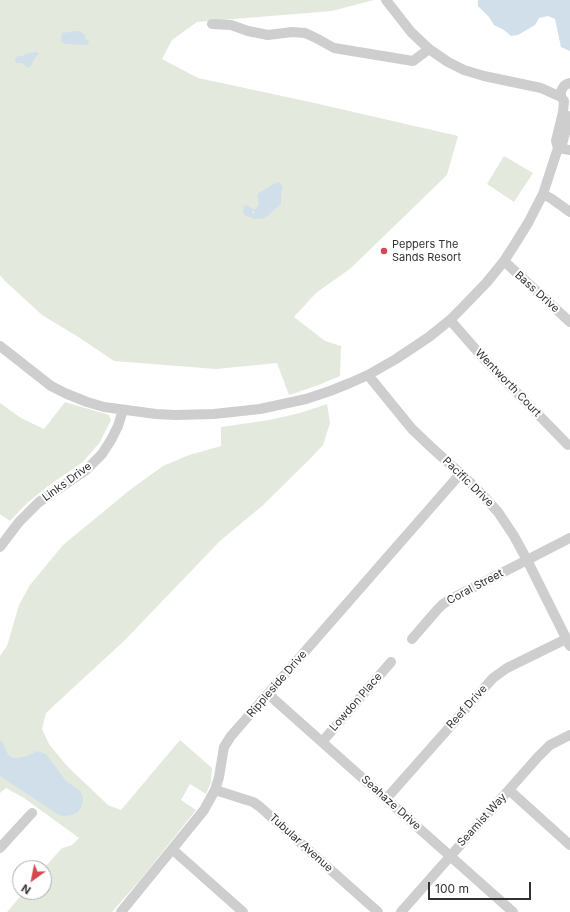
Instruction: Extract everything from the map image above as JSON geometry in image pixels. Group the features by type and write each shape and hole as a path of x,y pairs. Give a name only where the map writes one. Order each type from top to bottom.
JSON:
{"street":[{"path":"386,0 411,32 429,49 448,62 464,70 484,76 541,88 555,88 567,84"},
{"path":"212,24 231,25 248,31 268,34 292,32 305,33 334,48 413,61 429,49"},
{"path":"558,148 556,141 564,112 565,100 560,91 567,84"},
{"path":"541,88 565,100"},
{"path":"0,346 52,386 67,394 104,407 123,410 175,415 238,412 260,409 330,391 368,374 413,348 450,320 487,282 504,261 515,244 543,194 558,148 563,143 570,116"},
{"path":"558,148 570,150"},
{"path":"543,194 570,212"},
{"name":"Bass Drive","path":"504,261 570,322"},
{"name":"Wentworth Court","path":"450,320 485,360 568,445"},
{"name":"Pacific Drive","path":"368,374 412,429 483,494 498,512 514,536 527,560 568,642"},
{"name":"Links Drive","path":"0,547 19,522 39,502 86,470 102,454 118,426 123,410"},
{"name":"Rippleside Drive","path":"121,912 204,810 215,790 219,777 224,747 231,736 461,473"},
{"name":"Coral Street","path":"412,639 443,604 570,538"},
{"name":"Reef Drive","path":"386,799 493,678 507,668 568,642"},
{"name":"Lowdon Place","path":"322,742 391,662"},
{"name":"Seahaze Drive","path":"268,694 513,912"},
{"name":"Seamist Way","path":"401,912 543,751 550,745 570,735"},
{"name":"Tubular Avenue","path":"215,790 253,802 260,806 371,910"},
{"path":"509,790 570,845"},
{"path":"0,848 32,812"},
{"path":"172,849 242,912"}],"shaded area":[{"path":"0,0 374,0 332,11 197,22 172,40 162,59 198,78 458,136 447,175 351,268 316,293 294,317 325,341 341,346 340,376 289,395 277,363 216,369 114,361 42,315 5,281 0,275"},
{"path":"478,0 570,0 570,51 561,47 555,19 548,16 539,18 535,25 518,35 511,36 504,30 494,25 489,17 478,6"},
{"path":"79,31 85,35 85,39 89,41 88,44 65,44 61,41 62,33"},
{"path":"37,52 39,54 30,67 27,67 22,63 16,63 15,59 18,56"},
{"path":"504,156 533,173 514,202 487,184"},
{"path":"279,182 283,187 281,192 281,204 265,218 255,219 245,215 243,212 244,206 247,205 253,209 252,214 255,213 254,209 256,209 259,204 257,195"},
{"path":"65,402 109,415 111,420 100,442 83,462 48,486 25,505 10,521 0,514 0,403 21,418 44,429"},
{"path":"327,404 330,423 323,445 262,506 220,541 125,640 46,713 42,729 49,744 67,766 108,805 121,810 180,740 212,768 211,782 206,794 190,784 181,800 196,810 140,880 112,912 7,912 17,900 52,900 51,860 62,848 72,845 79,838 24,798 6,788 0,793 0,656 7,646 19,605 30,585 63,545 131,489 163,466 189,455 221,446 221,427 269,420 300,413"},
{"path":"0,740 2,741 8,755 13,758 27,756 37,751 46,754 66,781 79,790 83,797 83,802 78,812 72,815 59,815 0,776"}],"place":[{"name":"Peppers The Sands Resort","path":"384,251"}]}
